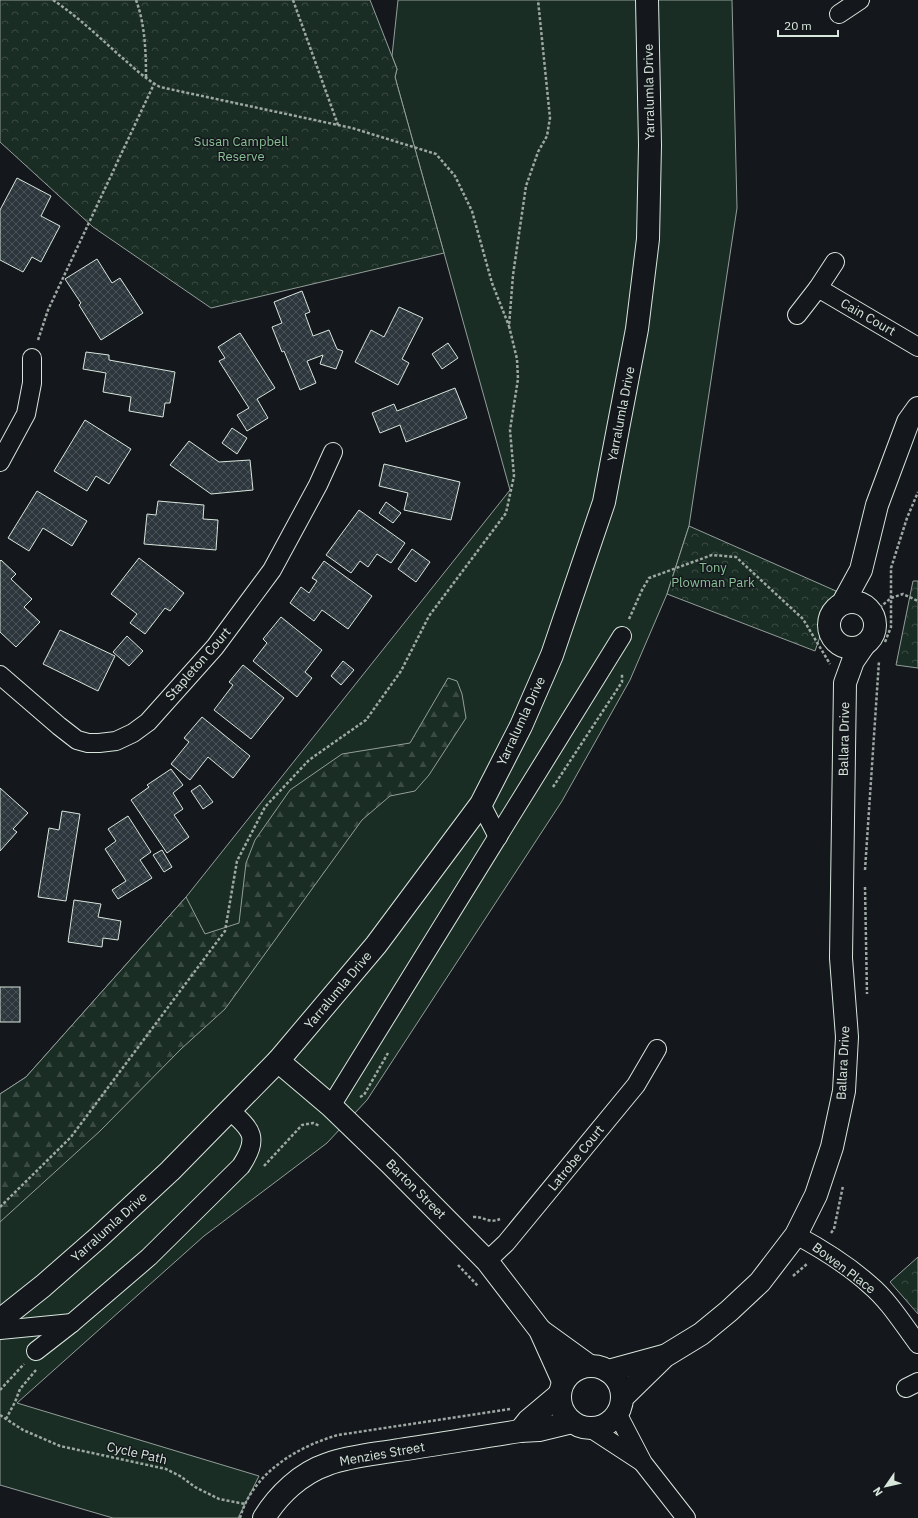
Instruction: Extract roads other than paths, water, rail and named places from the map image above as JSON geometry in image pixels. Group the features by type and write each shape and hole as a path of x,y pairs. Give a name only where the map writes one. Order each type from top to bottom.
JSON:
{"street":[{"name":"Yarralumla Drive","path":"0,1320 100,1237 170,1171 278,1061 376,945 481,804 521,726 552,655 604,502 637,329 648,239 650,145 647,0"},
{"path":"838,14 860,0"},
{"path":"797,314 818,288 835,262"},
{"name":"Cain Court","path":"818,288 918,347"},
{"path":"0,462 26,414 32,383 32,358"},
{"name":"Ballara Drive","path":"620,1405 665,1356 701,1334 729,1311 760,1282 796,1235 818,1188 832,1147 844,1091 847,1037 841,958 846,681 837,643 829,631 828,624 832,612 837,606 843,603 861,570 877,505 908,422 918,408"},
{"name":"Stapleton Court","path":"0,675 77,740 99,744 116,740 133,733 148,722 216,647 272,570 318,485 333,452"},
{"name":"Ballara Drive","path":"846,681 853,661 875,648 869,641 873,635 875,621 862,587 861,570"},
{"path":"843,603 856,602 870,611"},
{"path":"331,1106 622,636"},
{"path":"837,643 850,648 875,648"},
{"path":"481,804 498,837"},
{"name":"Latrobe Court","path":"487,1262 506,1243 636,1085 657,1049"},
{"name":"Barton Street","path":"278,1061 331,1106 390,1162 487,1262 540,1330 562,1388"},
{"path":"36,1351 72,1323 149,1256 241,1166 247,1157 252,1138 250,1130 245,1123 229,1110"},
{"name":"Bowen Place","path":"796,1235 822,1249 870,1285 889,1305 918,1344"},
{"path":"0,1330 72,1323"},
{"name":"Barton Street","path":"540,1330 598,1368"},
{"name":"Ballara Drive","path":"598,1368 665,1356"},
{"path":"520,1431 528,1421 562,1388 570,1373 579,1368 598,1368 616,1378 621,1387 620,1405 642,1462 686,1518"},
{"path":"562,1388 561,1404 565,1414 642,1462"},
{"path":"581,1425 601,1427 610,1422 620,1405"},
{"name":"Menzies Street","path":"267,1512 287,1489 302,1477 327,1464 355,1457 520,1431 581,1425"}],"park label":[{"name":"Susan Campbell Reserve","path":"241,148"},
{"name":"Tony Plowman Park","path":"713,574"}]}
